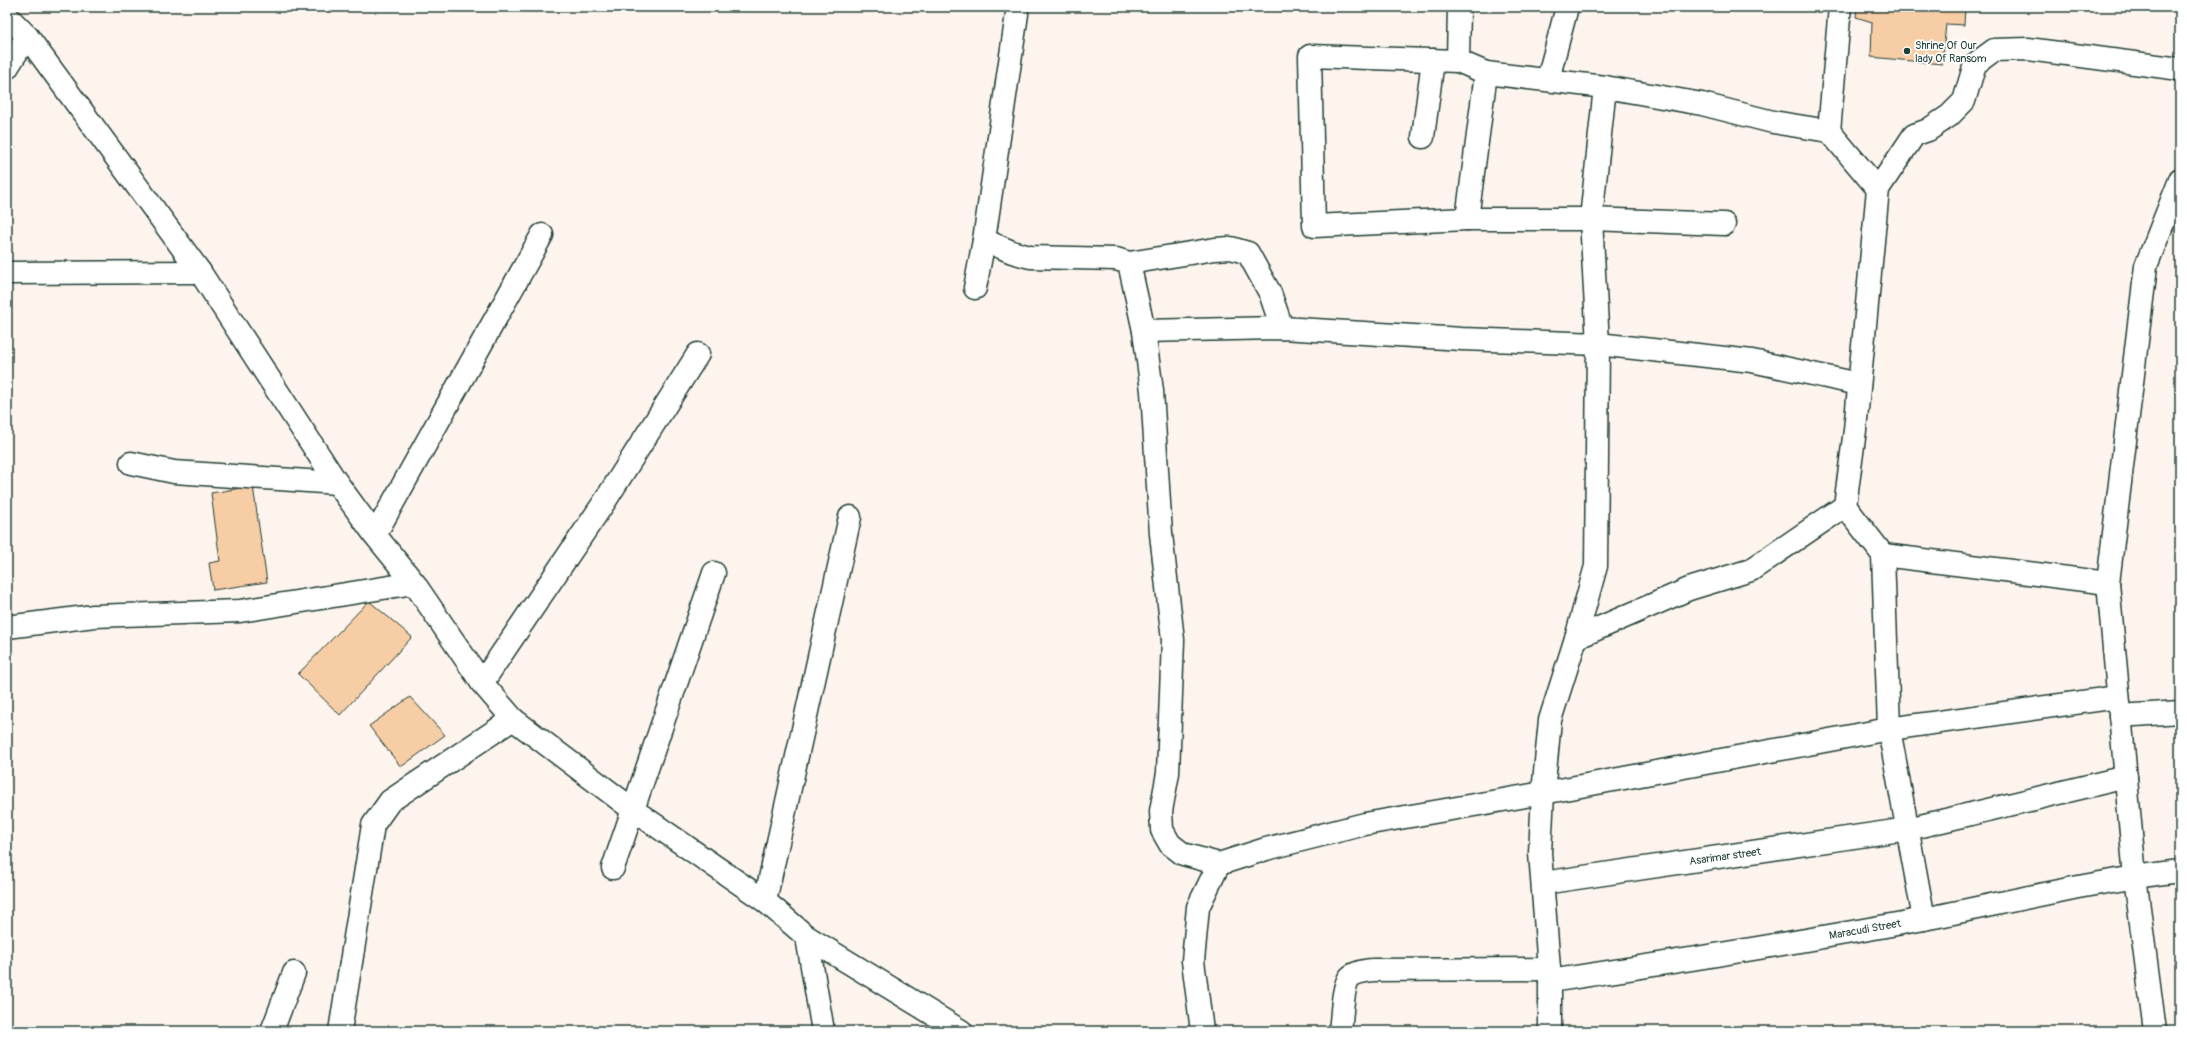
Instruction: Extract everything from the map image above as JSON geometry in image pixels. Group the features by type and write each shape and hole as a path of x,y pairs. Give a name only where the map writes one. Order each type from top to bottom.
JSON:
{"street":[{"path":"975,288 984,240 1017,14 1016,7"},
{"path":"1458,61 1459,7"},
{"path":"1548,79 1567,7"},
{"path":"1829,131 1840,7"},
{"path":"7,16 27,36 200,272 337,483 375,535 414,583 482,683 513,719 632,809 766,901 807,936 957,1030"},
{"path":"7,68 27,36"},
{"path":"1924,919 1889,728 1883,555 1846,506 1878,189 1914,135 1928,130 1949,116 1964,101 1975,64 1994,50 2028,49 2180,69"},
{"path":"1724,224 1591,219 1467,218 1314,226 1310,56 1458,61 1486,73 1548,79 1605,87 1702,104 1773,122 1829,131 1878,189"},
{"path":"1423,137 1433,60"},
{"path":"1467,218 1486,73"},
{"path":"1550,1031 1549,975 1540,853 1543,794 1550,720 1576,638 1596,566 1598,344 1591,219 1605,87"},
{"path":"2155,1031 2135,876 2108,583 2146,266 2180,180"},
{"path":"375,535 542,235"},
{"path":"984,240 1012,252 1030,257 1116,259 1129,263 1215,249 1231,248 1248,253 1270,293 1282,328"},
{"path":"1129,263 1144,330 1152,392 1161,534 1173,640 1168,773 1161,811 1162,830 1170,844 1183,854 1219,864 1266,849 1365,824 1543,794 1889,728 2119,706 2180,712"},
{"path":"7,273 200,272"},
{"path":"1144,330 1282,328 1598,344 1752,361 1859,384"},
{"path":"482,683 605,501 698,354"},
{"path":"131,463 174,472 337,483"},
{"path":"1576,638 1689,589 1751,570 1846,506"},
{"path":"766,901 850,518"},
{"path":"1883,555 2108,583"},
{"path":"613,868 714,573"},
{"path":"7,627 94,616 240,611 414,583"},
{"path":"340,1031 373,825 390,801 513,719"},
{"name":"Asarimar street","path":"1543,883 1908,829 2126,777"},
{"path":"1202,1031 1193,961 1198,907 1219,864"},
{"name":"Maracudi Street","path":"1340,1031 1346,988 1350,977 1372,970 1549,975 1738,952 1924,919 2135,876 2180,871"},
{"path":"807,936 823,1031"},
{"path":"272,1031 294,973"}],"building":[{"path":"1857,7 1965,7 1964,25 1946,24 1942,64 1871,57 1872,22 1856,17"},
{"path":"253,486 267,582 213,590 209,563 220,561 211,493"},
{"path":"369,601 412,637 340,715 298,674"},
{"path":"410,697 445,735 401,767 369,726"}],"place":[{"name":"Shrine Of Our lady Of Ransom","path":"1907,51"}]}
